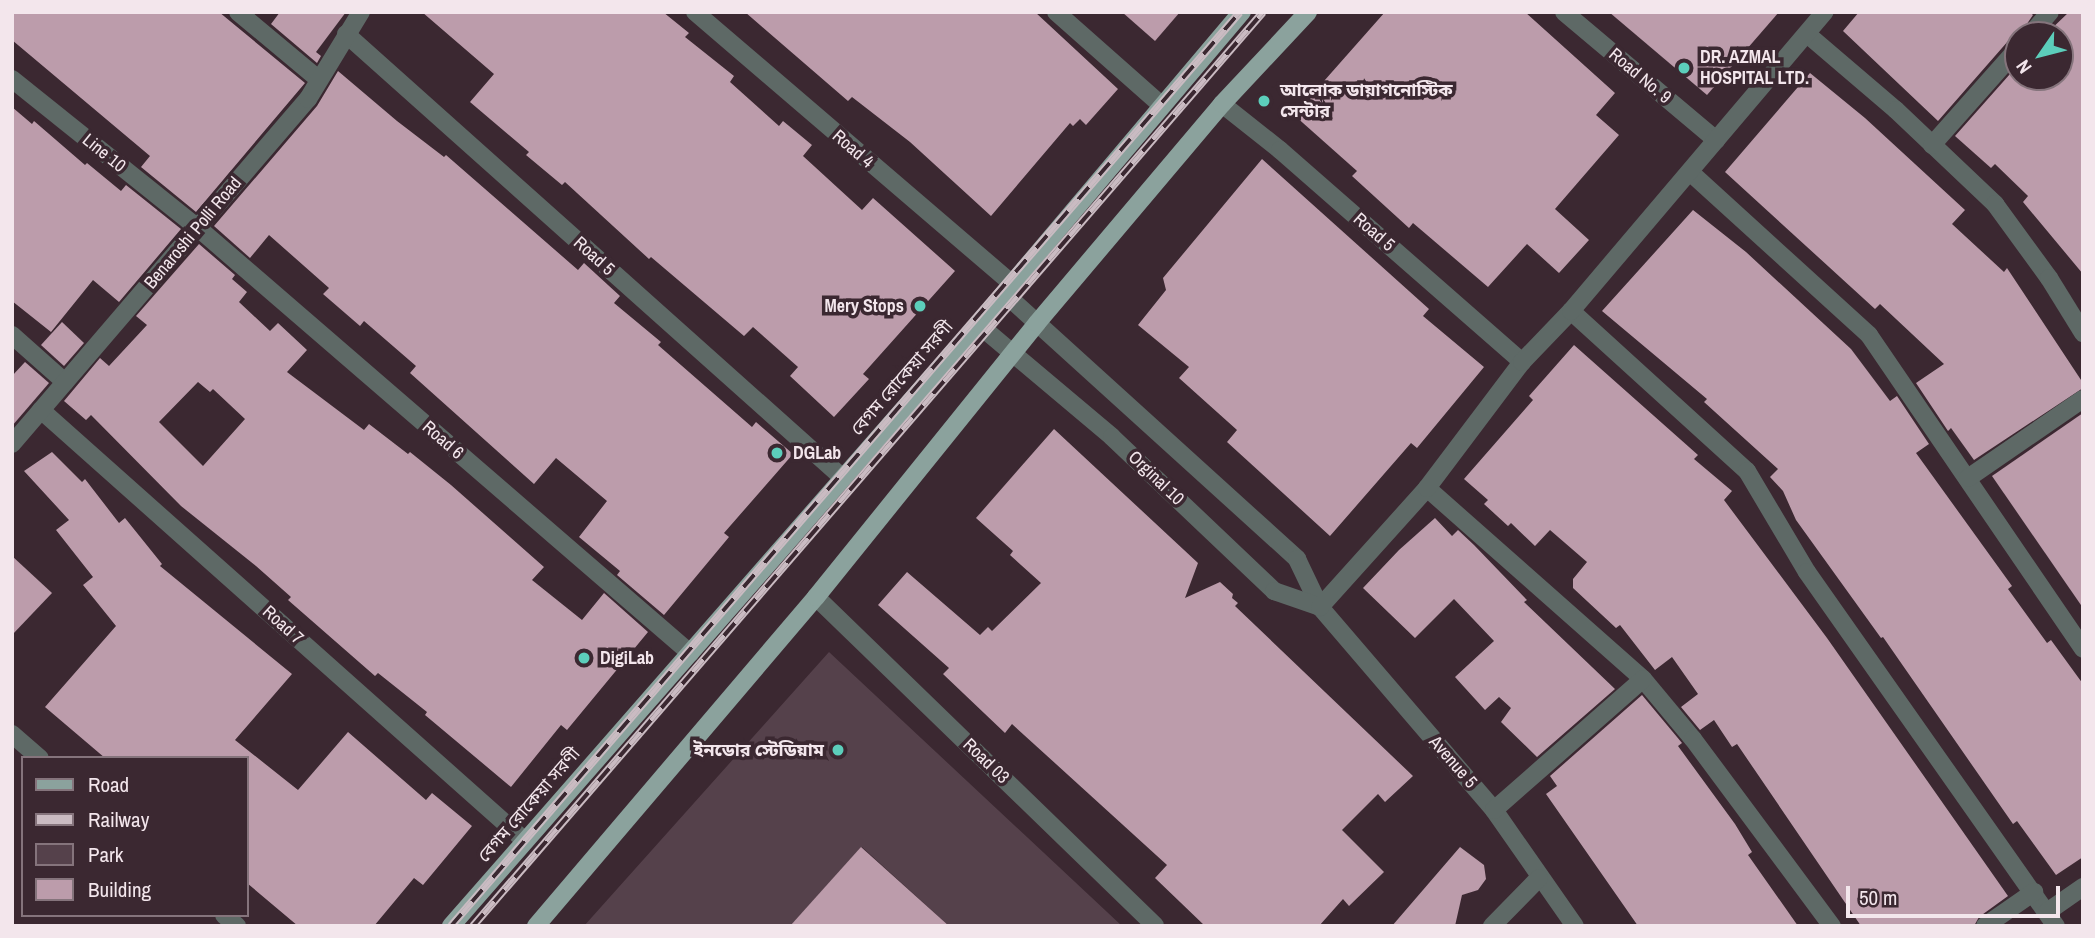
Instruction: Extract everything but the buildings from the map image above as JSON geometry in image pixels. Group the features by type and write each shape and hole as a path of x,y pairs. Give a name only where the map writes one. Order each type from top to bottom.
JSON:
{"main road":[{"name":"বেগম রোকেয়া সরণী","path":"451,926 978,324 1242,12"},
{"path":"536,926 816,597 1037,323 1222,104 1308,12"}],"street":[{"path":"238,12 318,79"},
{"name":"Benaroshi Polli Road","path":"12,444 308,99 360,12"},
{"name":"Road 4","path":"695,12 1008,289 1037,323"},
{"path":"1056,12 1161,106"},
{"name":"Road No. 9","path":"1564,12 1716,140"},
{"path":"1320,607 1427,488 1522,362 1571,311 1825,12"},
{"name":"Road 5","path":"346,34 843,478"},
{"path":"1807,34 1896,110 1995,204 2049,278 2083,333"},
{"path":"1932,145 2004,64"},
{"name":"Line 10","path":"12,79 197,227"},
{"name":"Road 5","path":"1222,104 1280,150 1522,362"},
{"path":"1689,172 1869,335 2083,649"},
{"name":"Road 6","path":"197,227 690,653"},
{"path":"1571,311 1747,471 1807,572 2052,919 2083,887"},
{"name":"Avenue 5","path":"1037,323 1297,559 1320,607 1494,810 1575,926"},
{"name":"Orginal 10","path":"978,324 1112,437 1274,591 1320,607"},
{"path":"12,335 65,382"},
{"path":"1968,478 2083,399"},
{"name":"Road 7","path":"41,410 525,841"},
{"path":"1427,488 1643,679 1693,738 1832,926"},
{"name":"Road 03","path":"816,597 1155,926"},
{"path":"1494,810 1643,679"},
{"path":"12,734 38,756"},
{"path":"1492,926 1539,878"},
{"path":"1985,926 2034,892"}],"green space":[{"name":"ইনডোর স্টেডিয়াম","path":"829,652 1122,926 949,926 862,847 790,926 584,926"}],"railway":[{"path":"451,926 1240,12"},
{"path":"473,926 1263,12"}],"place":[{"name":"DR. AZMAL HOSPITAL LTD.","path":"1684,68"},
{"name":"আলোক ডায়াগনোস্টিক সেন্টার","path":"1264,101"},
{"name":"Mery Stops","path":"920,306"},
{"name":"DGLab","path":"777,453"},
{"name":"DigiLab","path":"584,658"},
{"name":"ইনডোর স্টেডিয়াম","path":"838,750"}]}
